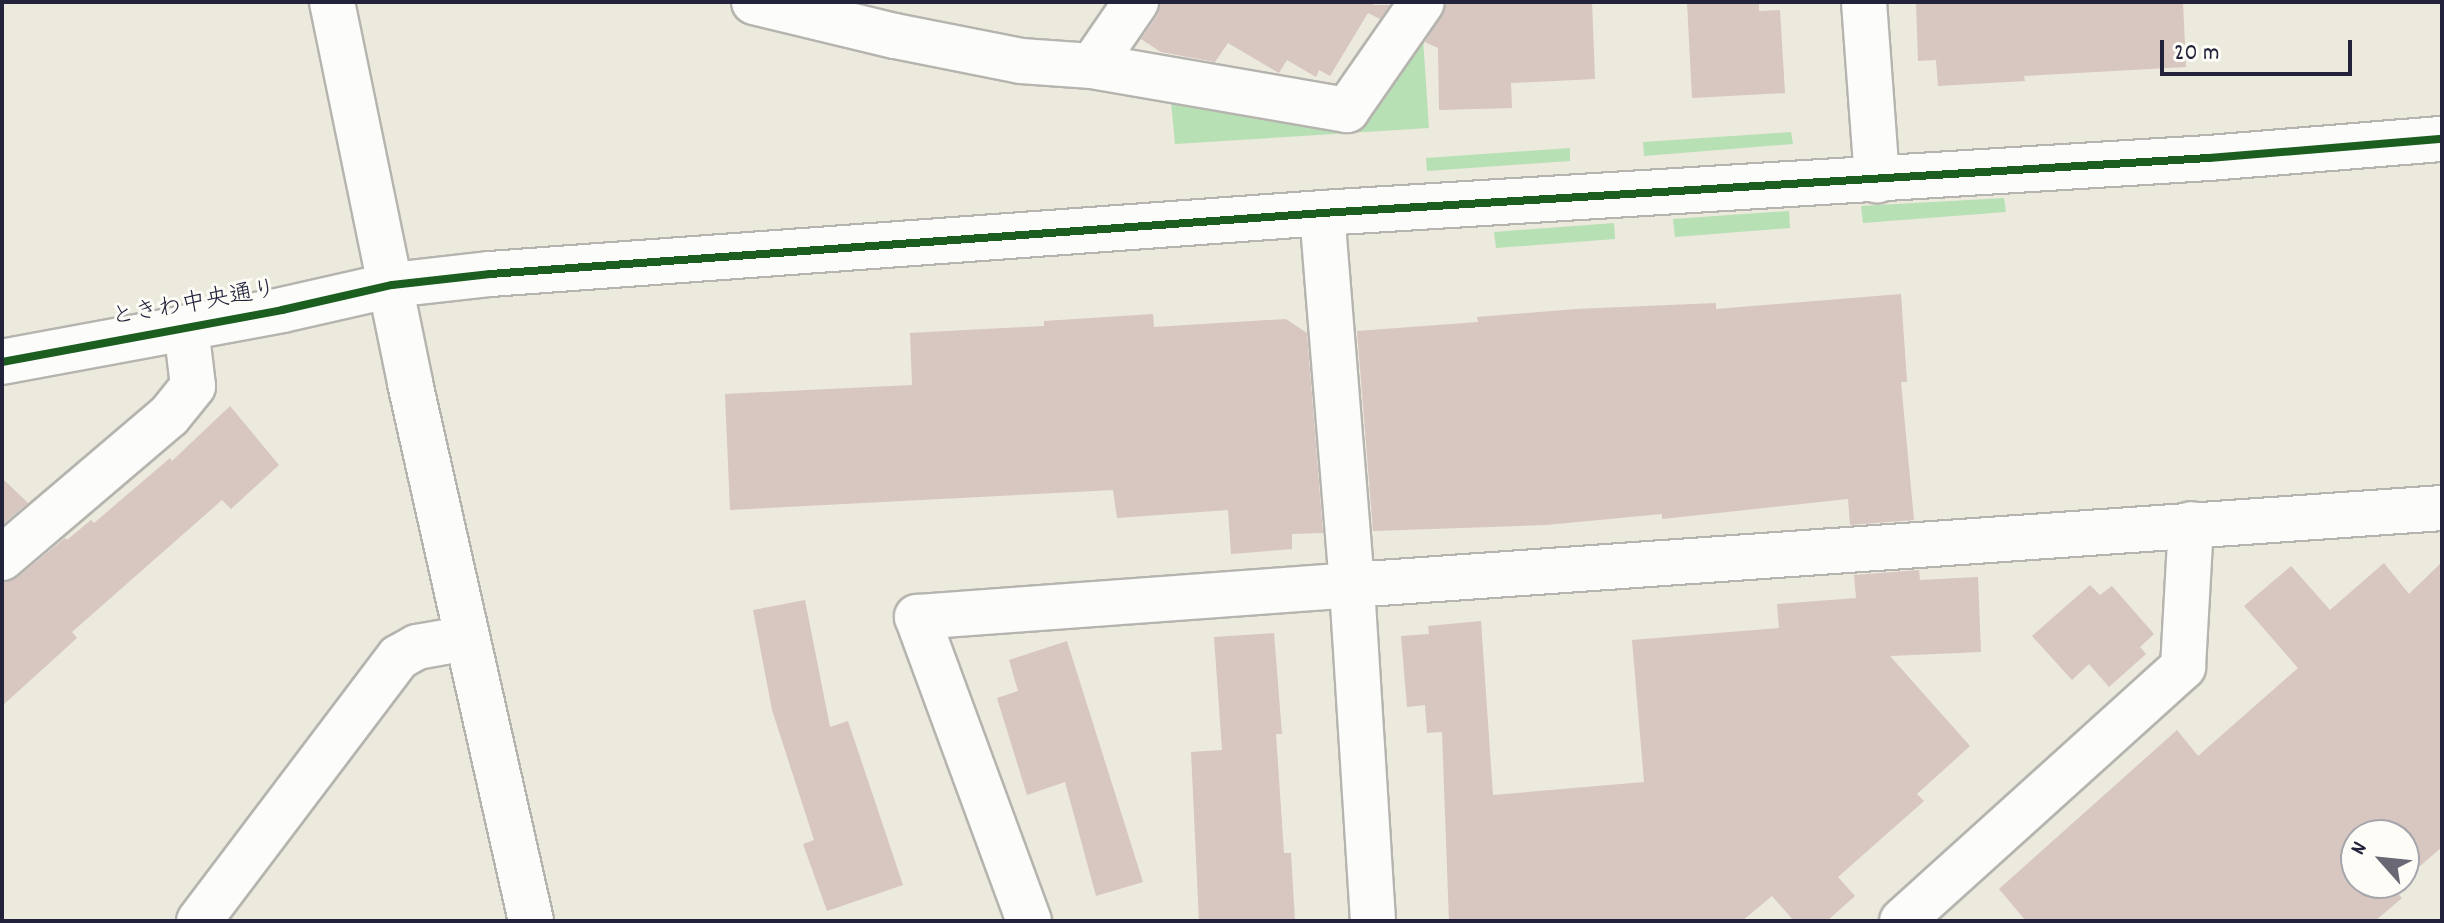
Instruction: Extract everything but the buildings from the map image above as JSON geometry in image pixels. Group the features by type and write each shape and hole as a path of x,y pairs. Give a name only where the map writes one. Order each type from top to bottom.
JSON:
{"street":[{"path":"332,2 410,383 531,921"},
{"path":"754,2 821,9 1021,61 1092,66 1347,110 1422,2"},
{"path":"1092,66 1136,2"},
{"path":"1864,2 1877,181"},
{"name":"ときわ中央通り","path":"2,362 392,285 490,274 1322,213 1877,181 2442,139"},
{"path":"1322,213 1352,585 1373,921"},
{"path":"2,558 169,416 193,386 186,327"},
{"path":"1029,921 917,617 2442,508"},
{"path":"1902,921 2183,667 2191,524"},
{"path":"199,921 399,657 417,647 467,638"}],"green space":[{"path":"1422,23 1429,128 1175,144 1170,91 1355,125"},
{"path":"1791,132 1793,144 1644,156 1643,142"},
{"path":"1570,148 1570,161 1427,171 1426,158"},
{"path":"2004,198 2006,212 1863,223 1861,206"},
{"path":"1789,211 1790,228 1675,237 1673,219"},
{"path":"1614,223 1615,239 1496,248 1494,232"}],"cycle path":[{"path":"2,362 282,310 392,285 490,274 1322,213 2209,158 2442,139"}]}
